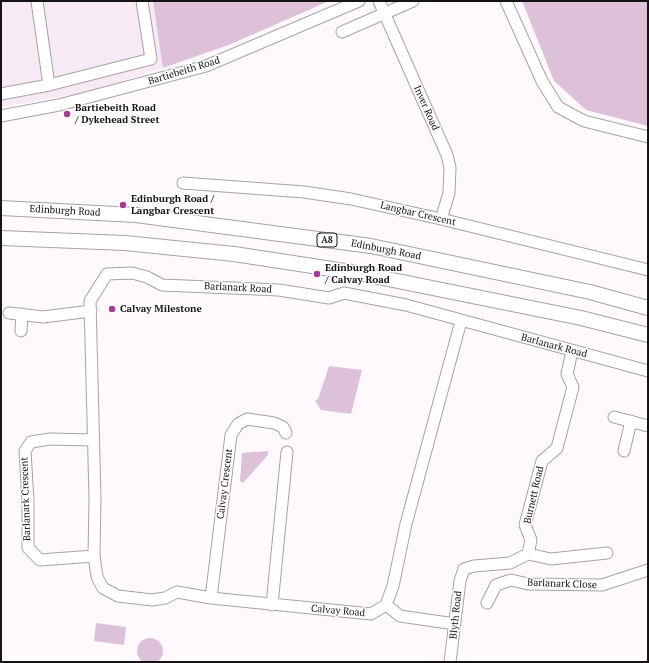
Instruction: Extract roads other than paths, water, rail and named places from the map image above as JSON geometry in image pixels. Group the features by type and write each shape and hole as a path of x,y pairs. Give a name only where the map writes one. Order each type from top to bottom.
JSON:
{"main road":[{"name":"Edinburgh Road","path":"1,208 136,215 371,246 590,292 648,308"},
{"path":"1,238 125,243 234,254 358,273 581,318 648,335"}],"street":[{"path":"37,1 50,85"},
{"path":"1,94 50,85 152,59 142,1"},
{"name":"Bartiebeith Road","path":"1,116 59,105 206,66 359,1"},
{"name":"Inver Road","path":"379,1 447,155 450,168 449,193 441,219"},
{"path":"342,32 413,1"},
{"path":"506,1 542,81 558,107 584,120 648,137"},
{"name":"Langbar Crescent","path":"183,183 304,192 351,199 441,219 648,270"},
{"name":"Barlanark Road","path":"94,556 95,498 92,440 90,301 107,274 132,273 147,277 162,285 279,290 329,298 344,293 406,305 648,371"},
{"path":"9,313 43,317 91,311"},
{"path":"21,330 22,314"},
{"path":"455,624 400,616 386,605 393,586 406,524 461,321"},
{"name":"Burnett Road","path":"528,554 531,540 525,525 542,461 557,448 572,387 567,374 572,351"},
{"path":"614,417 648,426"},
{"name":"Calvay Crescent","path":"211,598 231,435 238,424 247,419 274,423 282,427 286,433"},
{"path":"624,451 632,421"},
{"name":"Barlanark Crescent","path":"92,440 50,439 31,442 25,451 28,501 28,548 40,560 94,556"},
{"path":"272,605 287,452"},
{"path":"528,554 551,559 607,553"},
{"name":"Blyth Road","path":"450,662 460,581 464,569 474,566 510,563 528,554"},
{"name":"Calvay Road","path":"94,556 97,577 103,588 118,596 152,600 165,598 177,592 211,598 272,605 371,614 386,605"},
{"name":"Barlanark Close","path":"487,603 496,585 511,580 528,584 602,585 648,570"}],"place":[{"name":"Bartiebeith Road / Dykehead Street","path":"67,114"},
{"name":"Edinburgh Road / Langbar Crescent","path":"123,205"},
{"name":"Edinburgh Road / Calvay Road","path":"317,274"},
{"name":"Calvay Milestone","path":"112,309"}]}
